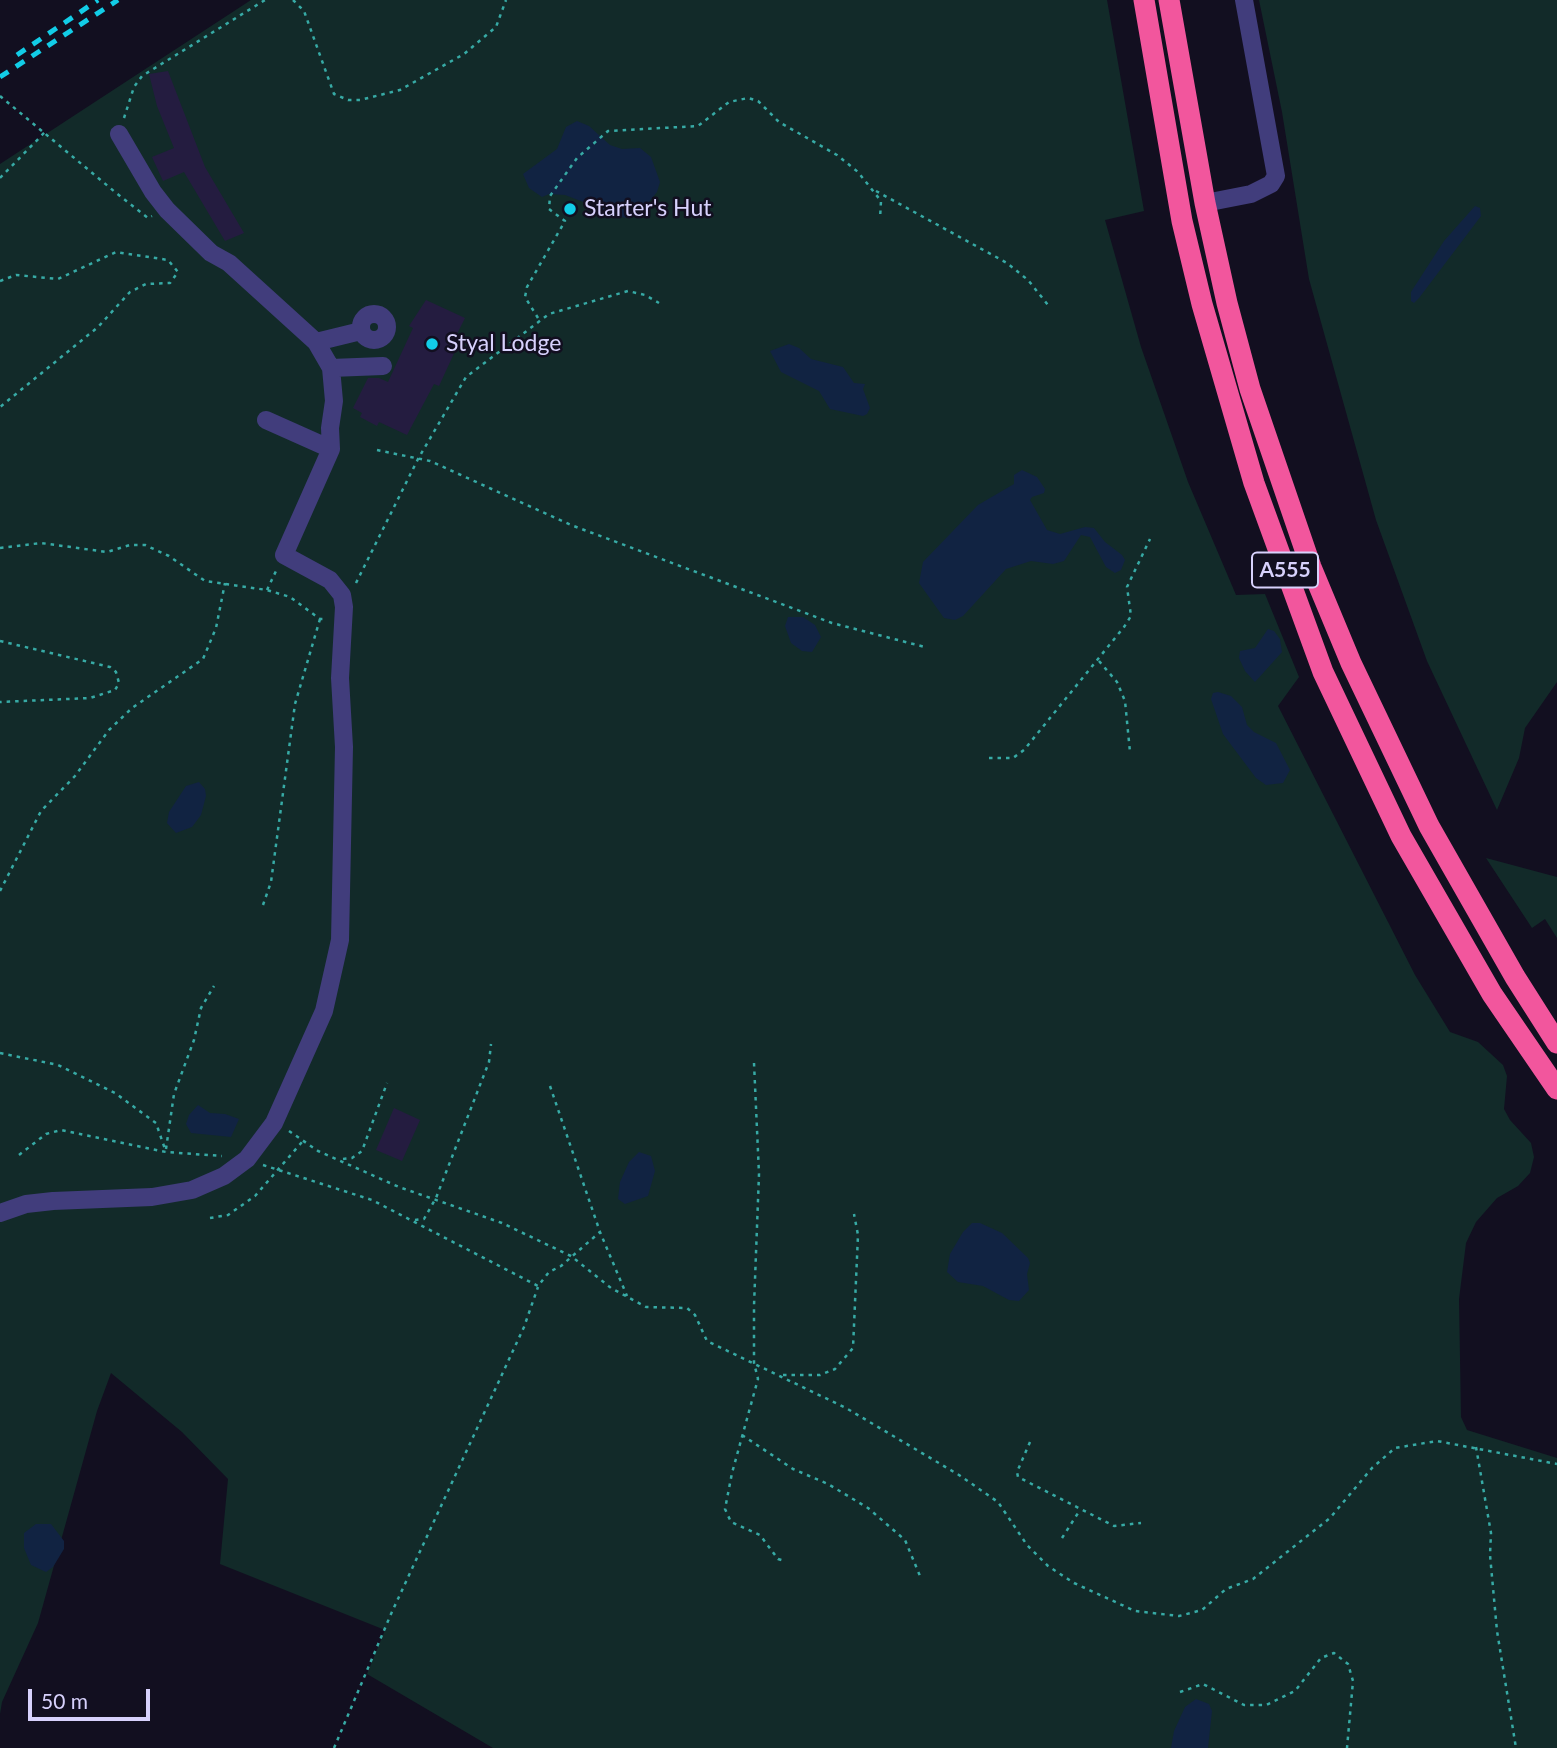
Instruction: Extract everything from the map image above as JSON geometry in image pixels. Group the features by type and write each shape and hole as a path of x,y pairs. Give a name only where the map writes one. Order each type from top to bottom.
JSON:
{"highway":[{"name":"A555","path":"1144,0 1182,221 1212,344 1254,484 1323,672 1401,836 1492,994 1557,1089"},
{"name":"A555","path":"1170,0 1205,203 1227,303 1251,389 1311,567 1351,663 1429,826 1515,977 1557,1043"}],"lane":[{"path":"1205,203 1262,190 1271,184 1276,176 1244,0"},
{"path":"0,1213 26,1204 152,1197 192,1190 224,1176 247,1159 274,1123 324,1011 340,940 344,747 340,678 344,607 342,595 330,580 284,555 331,449 330,428 334,401 331,368 316,342 229,263 211,253 167,209 153,192 119,134"},
{"path":"316,342 361,331"},
{"path":"331,368 383,366"},
{"path":"266,420 331,449"}],"path":[{"path":"119,134 134,87 142,76 265,0"},
{"path":"293,0 304,11 334,94 360,100 400,90 464,54 496,27 506,0"},
{"path":"0,96 46,131 148,218 167,209"},
{"path":"538,319 525,297 527,287 565,221 550,209 550,196 569,167 602,134 698,126 729,102 748,98 758,101 790,130 837,155 876,191 971,246 1007,263 1028,279 1048,305"},
{"path":"0,178 46,131"},
{"path":"876,191 881,201 880,219"},
{"path":"0,281 16,275 58,279 116,252 168,260 178,272 170,283 146,284 130,292 98,327 0,407"},
{"path":"0,548 41,542 107,552 137,544 169,556 205,581 267,590 304,604 320,619 332,619 344,607 418,459 466,377 496,356 538,319 568,307 628,291 645,295 659,303"},
{"path":"377,450 442,466 571,525 832,623 926,646"},
{"path":"989,758 1018,755 1099,661 1131,616 1127,587 1150,539"},
{"path":"267,590 284,555"},
{"path":"0,891 41,811 75,776 108,730 132,708 203,659 216,628 225,583"},
{"path":"262,905 271,882 295,704 320,619"},
{"path":"0,640 110,667 116,672 119,683 115,690 90,698 0,702"},
{"path":"1099,661 1117,682 1125,701 1130,752"},
{"path":"166,1152 174,1094 194,1040 201,1008 215,986"},
{"path":"412,1220 424,1219 436,1198 489,1062 491,1044"},
{"path":"0,1053 58,1065 115,1093 156,1123 166,1152"},
{"path":"754,1063 759,1166 754,1363 757,1392 742,1435 726,1499 726,1516 731,1522 760,1535 778,1559 785,1560"},
{"path":"340,1159 352,1158 362,1151 387,1083"},
{"path":"550,1086 600,1232 628,1299"},
{"path":"274,1123 303,1142 399,1187 502,1223 571,1256 628,1299 646,1307 687,1308 695,1315 707,1341 780,1374 898,1437 992,1497 1041,1559 1074,1583 1135,1611 1179,1616 1202,1609 1226,1589 1253,1579 1330,1518 1372,1468 1395,1448 1437,1441 1557,1464"},
{"path":"19,1155 46,1134 61,1130 166,1152 247,1159 362,1196 538,1286"},
{"path":"210,1218 238,1209 280,1171 303,1142"},
{"path":"780,1374 820,1375 835,1369 853,1348 859,1235 854,1214"},
{"path":"334,1748 391,1614 519,1339 538,1286 549,1272 600,1232"},
{"path":"742,1435 793,1469 855,1500 885,1521 905,1540 920,1576"},
{"path":"1030,1442 1017,1472 1018,1477 1114,1526 1141,1523"},
{"path":"1476,1447 1492,1534 1490,1555 1497,1631 1516,1748"},
{"path":"1062,1538 1080,1510"},
{"path":"1180,1692 1203,1684 1244,1705 1266,1705 1296,1691 1321,1658 1334,1653 1348,1664 1353,1681 1347,1748"}],"green space":[{"path":"251,0 1107,0 1144,211 1105,220 1141,347 1188,482 1236,595 1265,594 1299,677 1278,706 1415,975 1450,1032 1478,1042 1503,1065 1507,1076 1504,1109 1510,1120 1531,1143 1534,1157 1530,1173 1518,1186 1497,1198 1476,1222 1466,1243 1459,1299 1461,1417 1467,1430 1557,1458 1557,1748 493,1748 367,1674 385,1630 220,1564 228,1479 182,1432 111,1373 97,1411 38,1623 2,1702 0,1714 0,164"},
{"path":"1259,0 1557,0 1557,682 1525,728 1519,758 1497,810 1427,661 1376,520 1309,279 1282,112"},
{"path":"1486,858 1557,877 1557,938 1545,919 1532,928"}],"water":[{"path":"577,121 589,126 610,145 622,149 640,148 651,157 660,182 657,192 640,213 625,218 565,195 549,194 542,197 529,188 523,174 557,149 566,127"},
{"path":"1475,206 1480,208 1481,216 1414,303 1411,301 1411,292 1444,241"},
{"path":"789,344 799,348 811,359 843,367 854,383 865,384 863,389 870,408 867,414 863,416 830,409 819,391 781,372 770,351"},
{"path":"1022,470 1037,477 1045,489 1044,493 1030,500 1047,530 1060,534 1085,527 1094,528 1105,542 1122,555 1125,560 1121,570 1115,573 1106,567 1090,537 1081,535 1064,561 1053,564 1031,561 1006,569 963,616 955,620 944,618 919,583 923,562 978,505 1014,484 1014,475"},
{"path":"788,617 803,617 815,625 821,637 812,652 802,651 791,643 785,626"},
{"path":"1268,629 1274,631 1280,639 1282,652 1255,682 1245,671 1239,658 1240,651 1255,648"},
{"path":"1213,693 1231,696 1242,707 1247,725 1254,732 1276,743 1290,770 1283,783 1266,785 1256,778 1223,734 1211,699"},
{"path":"199,782 205,789 206,796 201,815 192,827 176,833 167,823 169,812 186,786"},
{"path":"198,1105 210,1113 239,1119 231,1137 191,1133 186,1124 189,1115"},
{"path":"639,1152 651,1156 655,1171 648,1196 625,1204 618,1199 620,1182 629,1162"},
{"path":"972,1223 980,1223 1002,1233 1028,1258 1029,1290 1019,1301 1009,1300 983,1286 958,1282 947,1272 950,1254 963,1232"},
{"path":"36,1524 51,1524 64,1541 64,1549 53,1567 46,1572 31,1565 24,1548 24,1533"},
{"path":"1196,1699 1209,1704 1212,1711 1208,1748 1171,1748 1174,1731 1185,1707"}],"building":[{"path":"168,71 205,167 244,233 225,241 184,172 163,181 152,157 174,148 157,106 149,74"},
{"path":"426,300 465,318 457,334 462,336 439,386 434,384 407,435 379,422 377,426 360,417 362,413 353,408 368,378 379,378 388,382 413,328 409,326"},
{"path":"394,1108 420,1120 402,1161 376,1150"}],"railway":[{"path":"17,55 98,0"},
{"path":"0,77 118,0"}],"place":[{"name":"Starter's Hut","path":"570,209"},
{"name":"Styal Lodge","path":"432,344"}]}
